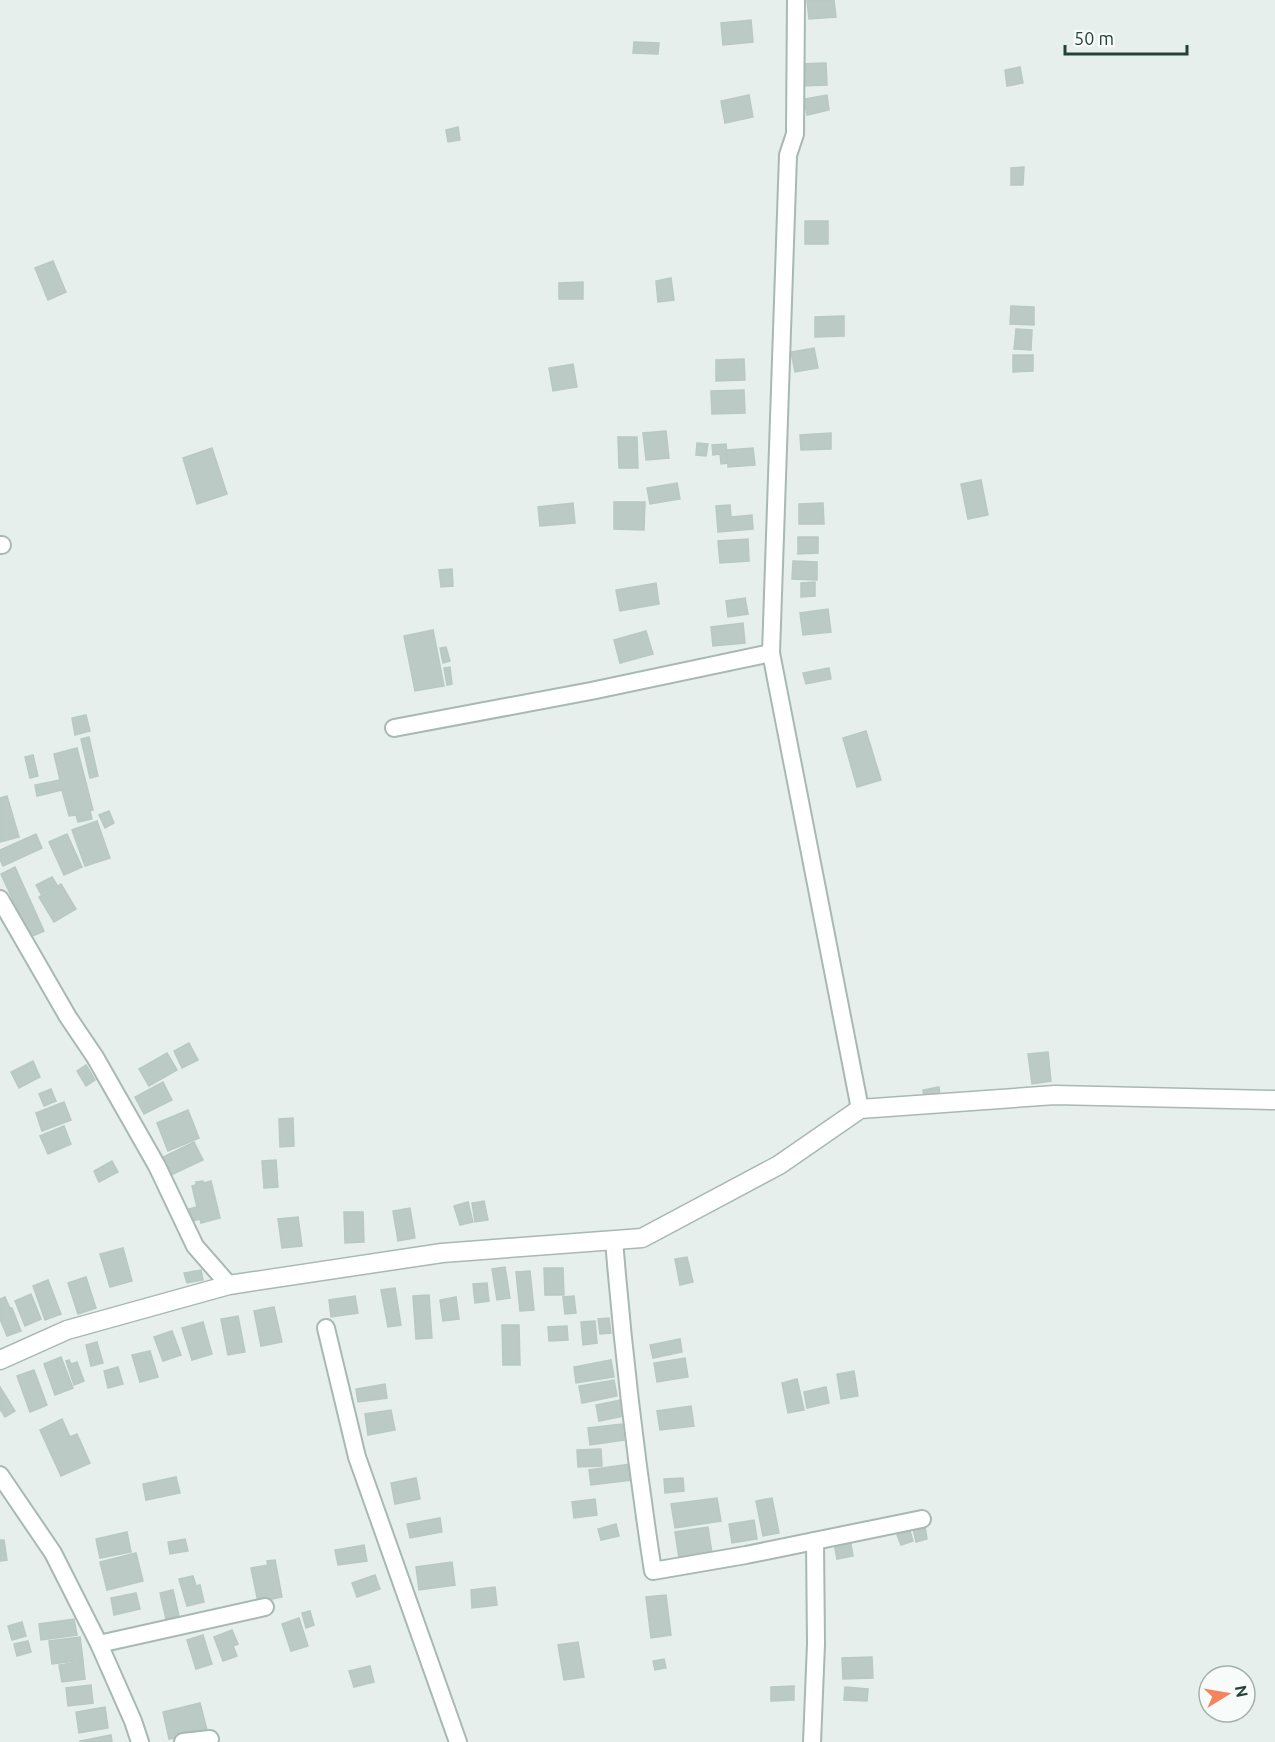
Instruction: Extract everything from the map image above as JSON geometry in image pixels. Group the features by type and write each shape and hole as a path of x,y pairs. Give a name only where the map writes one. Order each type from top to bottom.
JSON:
{"street":[{"path":"796,0 795,134 788,155 771,653 860,1108"},
{"path":"394,728 591,691 771,653"},
{"path":"0,899 68,1017 95,1057 157,1166 195,1246 229,1284"},
{"path":"0,1360 67,1330 229,1284 442,1253 642,1238 779,1165 860,1108 1055,1095 1275,1100"},
{"path":"614,1240 633,1437 653,1571 746,1555 922,1519"},
{"path":"326,1328 357,1457 458,1742"},
{"path":"0,1475 53,1553 99,1644 140,1742"},
{"path":"812,1742 816,1644 815,1541"},
{"path":"99,1644 265,1607"},
{"path":"183,1742 210,1739"}],"building":[{"path":"807,0 834,0 836,17 809,19"},
{"path":"751,20 753,42 723,45 721,23"},
{"path":"634,42 659,43 658,54 633,53"},
{"path":"826,63 827,85 801,86 800,64"},
{"path":"1020,67 1023,83 1007,86 1005,70"},
{"path":"749,95 753,117 725,123 721,101"},
{"path":"827,95 829,110 807,115 804,99"},
{"path":"458,127 460,140 448,142 446,130"},
{"path":"1024,167 1023,185 1011,185 1011,168"},
{"path":"805,221 828,221 828,244 805,244"},
{"path":"53,261 66,292 48,300 35,268"},
{"path":"671,278 674,300 658,302 656,281"},
{"path":"583,282 583,299 559,299 559,283"},
{"path":"1011,306 1034,307 1034,325 1010,324"},
{"path":"844,316 844,336 815,337 815,317"},
{"path":"1016,329 1032,330 1031,350 1014,349"},
{"path":"814,348 818,368 795,372 791,352"},
{"path":"1013,355 1033,355 1033,371 1013,372"},
{"path":"744,359 745,380 716,381 716,360"},
{"path":"573,364 577,387 553,391 549,368"},
{"path":"744,390 745,413 712,414 711,391"},
{"path":"666,431 669,458 646,460 643,433"},
{"path":"831,433 831,449 801,450 800,435"},
{"path":"618,437 637,437 638,468 619,468"},
{"path":"697,443 708,444 706,456 696,455"},
{"path":"726,444 728,463 721,464 720,454 713,455 712,445"},
{"path":"212,448 227,494 197,504 183,458"},
{"path":"753,448 755,465 728,467 727,450"},
{"path":"981,480 988,515 968,519 961,484"},
{"path":"677,483 680,499 650,504 647,488"},
{"path":"614,502 645,502 644,530 614,529"},
{"path":"573,503 575,523 540,526 538,507"},
{"path":"823,503 824,524 799,524 799,504"},
{"path":"730,505 731,517 752,515 753,529 718,532 716,506"},
{"path":"798,537 818,537 818,553 798,554"},
{"path":"748,539 749,561 720,563 718,541"},
{"path":"793,561 817,562 817,580 792,579"},
{"path":"452,569 453,586 441,587 439,570"},
{"path":"815,582 815,596 801,597 801,583"},
{"path":"656,583 659,604 620,611 616,590"},
{"path":"745,598 748,614 728,617 726,601"},
{"path":"828,609 831,632 803,635 800,613"},
{"path":"743,623 745,643 713,646 711,627"},
{"path":"433,630 444,686 415,691 404,636"},
{"path":"646,631 653,654 620,663 614,640"},
{"path":"446,647 450,661 443,663 440,648"},
{"path":"450,667 452,684 447,685 444,668"},
{"path":"829,668 831,679 806,684 803,673"},
{"path":"86,715 90,731 75,735 72,718"},
{"path":"866,731 881,780 857,787 843,738"},
{"path":"89,737 98,776 90,778 81,739"},
{"path":"77,748 93,810 90,811 92,819 78,822 76,815 69,816 62,790 37,796 35,785 60,780 54,754"},
{"path":"33,755 38,776 30,778 25,757"},
{"path":"7,796 19,837 0,842 0,798"},
{"path":"109,811 114,823 105,828 99,815"},
{"path":"97,821 110,858 85,866 72,830"},
{"path":"36,834 42,848 3,866 0,850"},
{"path":"67,834 82,867 64,875 49,842"},
{"path":"15,867 44,931 30,937 1,874"},
{"path":"52,877 57,885 41,894 36,885"},
{"path":"61,884 76,909 54,922 39,897"},
{"path":"189,1043 198,1060 182,1068 174,1051"},
{"path":"1048,1052 1051,1081 1032,1084 1028,1054"},
{"path":"167,1053 177,1070 149,1086 139,1069"},
{"path":"33,1061 40,1077 19,1088 11,1072"},
{"path":"86,1065 95,1080 86,1086 77,1071"},
{"path":"163,1082 172,1100 144,1114 135,1097"},
{"path":"939,1087 940,1096 924,1099 923,1090"},
{"path":"51,1089 56,1101 44,1106 39,1094"},
{"path":"64,1102 71,1120 42,1131 36,1113"},
{"path":"188,1110 199,1138 168,1151 157,1123"},
{"path":"293,1118 294,1146 280,1147 279,1119"},
{"path":"64,1126 71,1144 48,1154 40,1136"},
{"path":"194,1142 203,1160 171,1175 163,1157"},
{"path":"276,1160 278,1187 264,1188 262,1161"},
{"path":"112,1161 118,1172 99,1182 94,1171"},
{"path":"203,1181 204,1183 211,1181 220,1218 201,1223 200,1219 188,1222 185,1210 197,1207 192,1186 196,1185 196,1182"},
{"path":"484,1201 488,1220 475,1222 472,1203"},
{"path":"468,1202 473,1222 460,1225 454,1206"},
{"path":"410,1208 415,1238 398,1241 393,1211"},
{"path":"344,1212 363,1212 364,1242 345,1243"},
{"path":"298,1217 302,1246 282,1248 278,1219"},
{"path":"123,1248 132,1281 110,1287 100,1254"},
{"path":"687,1257 693,1282 680,1285 675,1259"},
{"path":"505,1267 510,1298 497,1300 492,1269"},
{"path":"544,1268 563,1268 564,1295 545,1295"},
{"path":"201,1270 203,1280 187,1283 184,1273"},
{"path":"530,1271 534,1310 520,1311 516,1272"},
{"path":"86,1277 96,1308 78,1314 68,1283"},
{"path":"48,1280 61,1314 45,1320 33,1286"},
{"path":"487,1283 489,1301 475,1303 473,1284"},
{"path":"395,1288 401,1325 388,1327 381,1290"},
{"path":"31,1294 41,1319 25,1326 15,1301"},
{"path":"429,1295 432,1338 416,1339 413,1296"},
{"path":"355,1296 358,1313 331,1317 329,1300"},
{"path":"574,1296 576,1313 565,1314 563,1297"},
{"path":"5,1297 21,1331 7,1336 0,1319 0,1299"},
{"path":"456,1297 459,1319 443,1321 440,1300"},
{"path":"274,1307 282,1342 261,1346 254,1311"},
{"path":"238,1316 245,1352 228,1355 221,1319"},
{"path":"609,1318 611,1333 600,1334 598,1319"},
{"path":"595,1321 597,1343 583,1345 581,1322"},
{"path":"203,1322 212,1354 192,1360 182,1328"},
{"path":"502,1325 519,1325 520,1365 503,1365"},
{"path":"567,1326 568,1340 549,1341 548,1327"},
{"path":"172,1331 181,1355 163,1361 154,1337"},
{"path":"680,1339 682,1352 653,1358 650,1345"},
{"path":"97,1342 103,1363 91,1366 86,1345"},
{"path":"150,1351 158,1377 140,1382 132,1355"},
{"path":"61,1357 73,1388 55,1395 44,1364"},
{"path":"685,1358 688,1377 657,1382 654,1363"},
{"path":"69,1360 71,1364 77,1362 84,1381 74,1385 66,1361"},
{"path":"611,1360 614,1377 576,1383 574,1367"},
{"path":"118,1367 123,1384 108,1388 104,1371"},
{"path":"34,1370 47,1405 30,1412 17,1376"},
{"path":"854,1371 858,1396 841,1399 837,1374"},
{"path":"797,1379 804,1410 788,1413 782,1383"},
{"path":"614,1380 617,1396 582,1403 579,1386"},
{"path":"385,1384 387,1398 358,1402 356,1389"},
{"path":"0,1387 15,1411 5,1417 0,1409"},
{"path":"826,1387 829,1403 807,1408 804,1392"},
{"path":"621,1400 624,1416 599,1421 596,1405"},
{"path":"691,1406 694,1426 660,1430 657,1411"},
{"path":"391,1410 395,1430 368,1435 365,1414"},
{"path":"62,1419 70,1437 77,1434 90,1463 61,1476 40,1430"},
{"path":"622,1424 624,1440 590,1445 588,1428"},
{"path":"601,1449 602,1466 578,1467 577,1450"},
{"path":"630,1464 632,1480 591,1485 589,1470"},
{"path":"176,1477 180,1493 146,1500 143,1484"},
{"path":"416,1478 420,1499 395,1504 391,1483"},
{"path":"683,1478 684,1491 665,1493 664,1479"},
{"path":"717,1498 721,1521 675,1528 671,1504"},
{"path":"772,1498 779,1533 763,1536 756,1501"},
{"path":"595,1499 597,1515 574,1518 572,1502"},
{"path":"440,1518 442,1532 410,1538 407,1524"},
{"path":"754,1520 757,1539 732,1543 729,1524"},
{"path":"616,1524 619,1536 601,1540 598,1529"},
{"path":"925,1526 927,1539 916,1542 913,1528"},
{"path":"708,1527 712,1553 679,1558 675,1532"},
{"path":"910,1531 913,1541 901,1545 897,1535"},
{"path":"127,1532 131,1552 100,1558 96,1539"},
{"path":"185,1539 188,1551 170,1554 168,1542"},
{"path":"850,1539 853,1556 837,1559 834,1543"},
{"path":"0,1540 4,1540 7,1560 0,1561"},
{"path":"364,1545 367,1561 338,1565 335,1550"},
{"path":"136,1553 143,1581 107,1590 100,1562"},
{"path":"275,1560 282,1597 258,1602 251,1568 268,1565 267,1561"},
{"path":"452,1562 455,1585 419,1590 416,1567"},
{"path":"375,1575 380,1589 357,1597 352,1583"},
{"path":"193,1576 196,1586 200,1585 204,1602 187,1606 179,1579"},
{"path":"495,1587 497,1605 472,1608 471,1590"},
{"path":"173,1590 179,1616 166,1619 160,1593"},
{"path":"136,1593 140,1609 114,1615 111,1598"},
{"path":"666,1595 671,1635 651,1638 646,1597"},
{"path":"310,1611 314,1625 306,1628 302,1613"},
{"path":"299,1618 308,1646 291,1651 282,1624"},
{"path":"74,1619 77,1635 41,1640 39,1624"},
{"path":"22,1622 26,1636 12,1640 8,1626"},
{"path":"232,1630 238,1644 233,1646 237,1656 223,1661 214,1637"},
{"path":"203,1635 212,1664 196,1669 187,1640"},
{"path":"80,1637 83,1660 52,1664 49,1641"},
{"path":"28,1641 31,1652 17,1656 14,1644"},
{"path":"578,1642 584,1677 564,1680 558,1645"},
{"path":"872,1657 873,1678 843,1679 842,1658"},
{"path":"664,1659 666,1668 655,1670 653,1661"},
{"path":"83,1661 85,1679 62,1682 59,1665"},
{"path":"370,1666 374,1682 354,1687 349,1671"},
{"path":"91,1685 93,1703 68,1706 66,1688"},
{"path":"794,1686 794,1700 771,1701 771,1687"},
{"path":"845,1687 868,1689 867,1701 844,1700"},
{"path":"200,1703 207,1730 169,1739 163,1712"},
{"path":"105,1707 108,1728 79,1733 76,1712"},
{"path":"111,1735 112,1742 80,1742 80,1741"}]}
